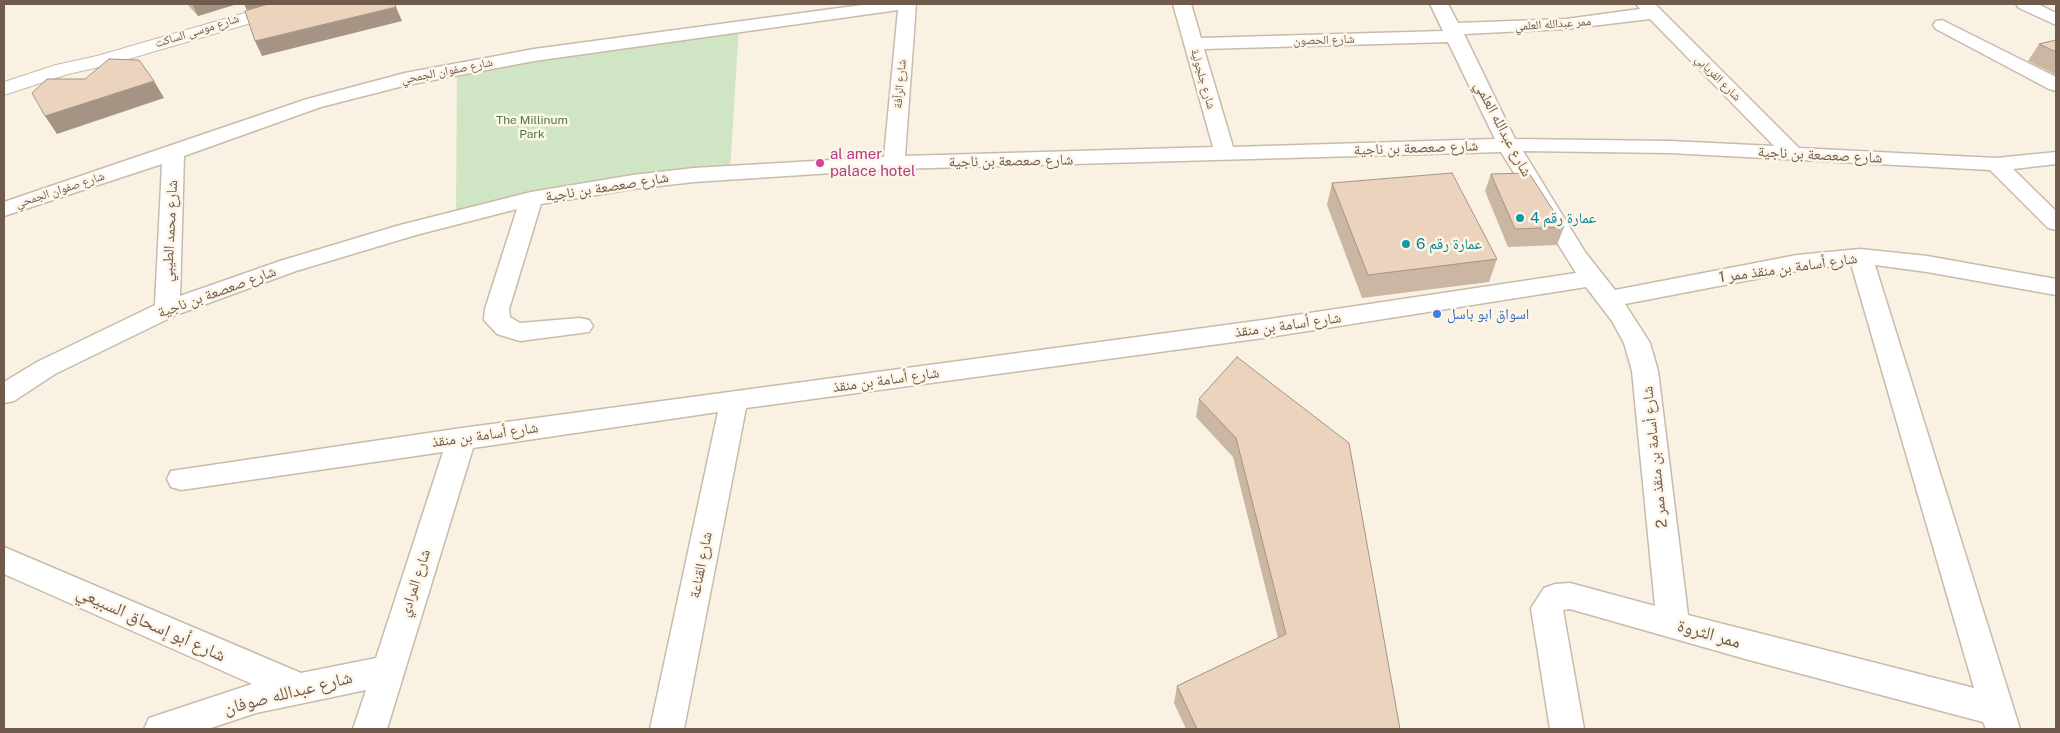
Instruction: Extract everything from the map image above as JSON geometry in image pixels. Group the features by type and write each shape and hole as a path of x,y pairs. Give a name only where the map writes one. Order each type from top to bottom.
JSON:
{"street":[{"name":"شارع موسى الساكت","path":"4,89 63,69 100,61 295,4"},
{"name":"شارع صفوان الجمحي","path":"4,209 173,153 314,103 431,74 534,55 906,4"},
{"name":"شارع الرأفة","path":"894,164 906,4"},
{"name":"شارع جلجولية","path":"1182,4 1225,154"},
{"name":"شارع عبدالله العلمي","path":"1439,4 1508,145 1600,289"},
{"path":"2025,4 2056,20"},
{"name":"ممر عبدالله العلمي","path":"1454,33 1566,24 1650,9"},
{"name":"شارع الفريابي","path":"1650,9 1792,152"},
{"path":"1942,26 2056,84"},
{"name":"شارع الحصون","path":"1193,44 1454,33"},
{"name":"شارع موسى الساكت","path":"4,99 67,76 100,61"},
{"name":"شارع صعصعة بن ناجية","path":"4,394 46,368 166,309 288,266 408,230 530,200 633,182 703,174 894,164 1508,145 1670,147 1996,164 2056,158"},
{"name":"شارع محمد الطيبي","path":"166,309 173,153"},
{"path":"1996,164 2056,223"},
{"path":"530,200 497,309 497,320 506,328 520,332 580,326"},
{"name":"شارع أسامة بن منقذ ممر 1","path":"1600,289 1860,256 1927,264 2056,287"},
{"name":"ممر الثروة","path":"1860,256 1999,719"},
{"name":"شارع أسامة بن منقذ","path":"181,479 734,400 1256,330 1600,289"},
{"name":"شارع أسامة بن منقذ ممر 2","path":"1600,289 1637,343 1645,371 1673,624"},
{"name":"شارع القناعة","path":"668,729 734,400"},
{"name":"شارع المرادي","path":"370,729 462,438"},
{"name":"شارع أبو إسحاق السبيعي","path":"4,560 298,688"},
{"name":"ممر الثروة","path":"1567,729 1548,608 1555,597 1570,596 1999,719"},
{"name":"شارع عبدالله صوفان","path":"161,729 256,698 388,670"}],"green space":[{"name":"The Millinum Park","path":"739,26 730,171 456,217 457,68"}],"building":[{"path":"268,4 395,4 396,7 255,41 245,11"},
{"path":"2056,40 2056,52 2039,44"},
{"path":"109,59 139,60 154,81 45,116 32,93 47,79 85,79"},
{"name":"عمارة رقم 6","path":"1452,173 1497,259 1368,275 1332,183"},
{"path":"1529,173 1564,227 1515,229 1491,174"},
{"path":"1237,357 1349,443 1400,729 1197,729 1177,686 1286,634 1236,438 1199,399"}],"place":[{"name":"al amer palace hotel","path":"820,163"},
{"name":"عمارة رقم 4","path":"1520,218"},
{"name":"عمارة رقم 6","path":"1406,244"},
{"name":"اسواق ابو باسل","path":"1437,314"}]}
